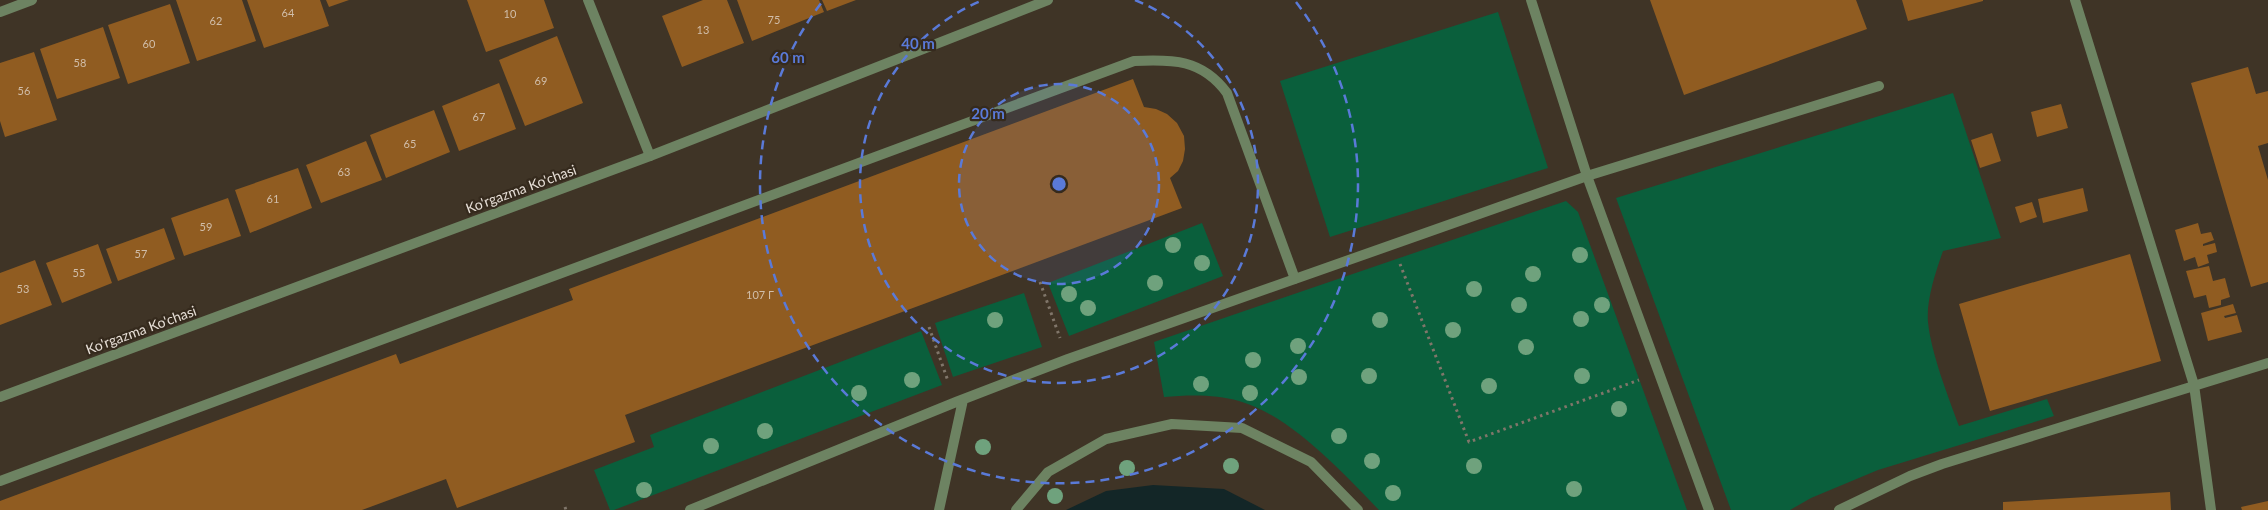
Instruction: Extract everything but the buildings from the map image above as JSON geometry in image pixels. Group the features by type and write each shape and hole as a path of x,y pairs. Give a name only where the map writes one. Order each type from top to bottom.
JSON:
{"street":[{"path":"0,12 32,0"},
{"path":"588,0 650,156"},
{"name":"Ko'rgazma Ko'chasi","path":"0,397 650,156 1048,0"},
{"path":"1531,0 1587,176 1710,510"},
{"path":"2075,0 2194,385 2211,510"},
{"path":"0,481 1134,61 1177,60 1216,78 1222,86 1227,93 1295,279"},
{"path":"690,510 1068,359 1587,176 1879,86"},
{"path":"1839,510 1893,484 1942,464 2268,363"},
{"path":"939,510 959,401"},
{"path":"1016,510 1048,472 1106,439 1172,424 1242,428 1311,462 1358,510"}],"path":[{"path":"1392,245 1469,442 1660,373"},
{"path":"1040,282 1068,359"},
{"path":"930,327 959,401"}],"green space":[{"path":"1498,12 1548,168 1330,237 1280,81"},
{"path":"1953,93 2001,238 1943,251 1932,286 1928,313 1930,334 1940,374 1959,426 2047,399 2054,416 1878,470 1811,498 1790,510 1731,510 1616,198"},
{"path":"1566,201 1578,212 1687,510 1379,510 1315,447 1277,419 1258,408 1221,397 1164,397 1154,342"},
{"path":"1202,223 1223,276 1069,336 1048,283"},
{"path":"1024,293 1042,347 953,377 935,323"},
{"path":"921,331 942,385 610,510 594,470 654,447 650,435"}],"water":[{"path":"1153,485 1224,489 1265,510 1066,510 1106,491"}]}
